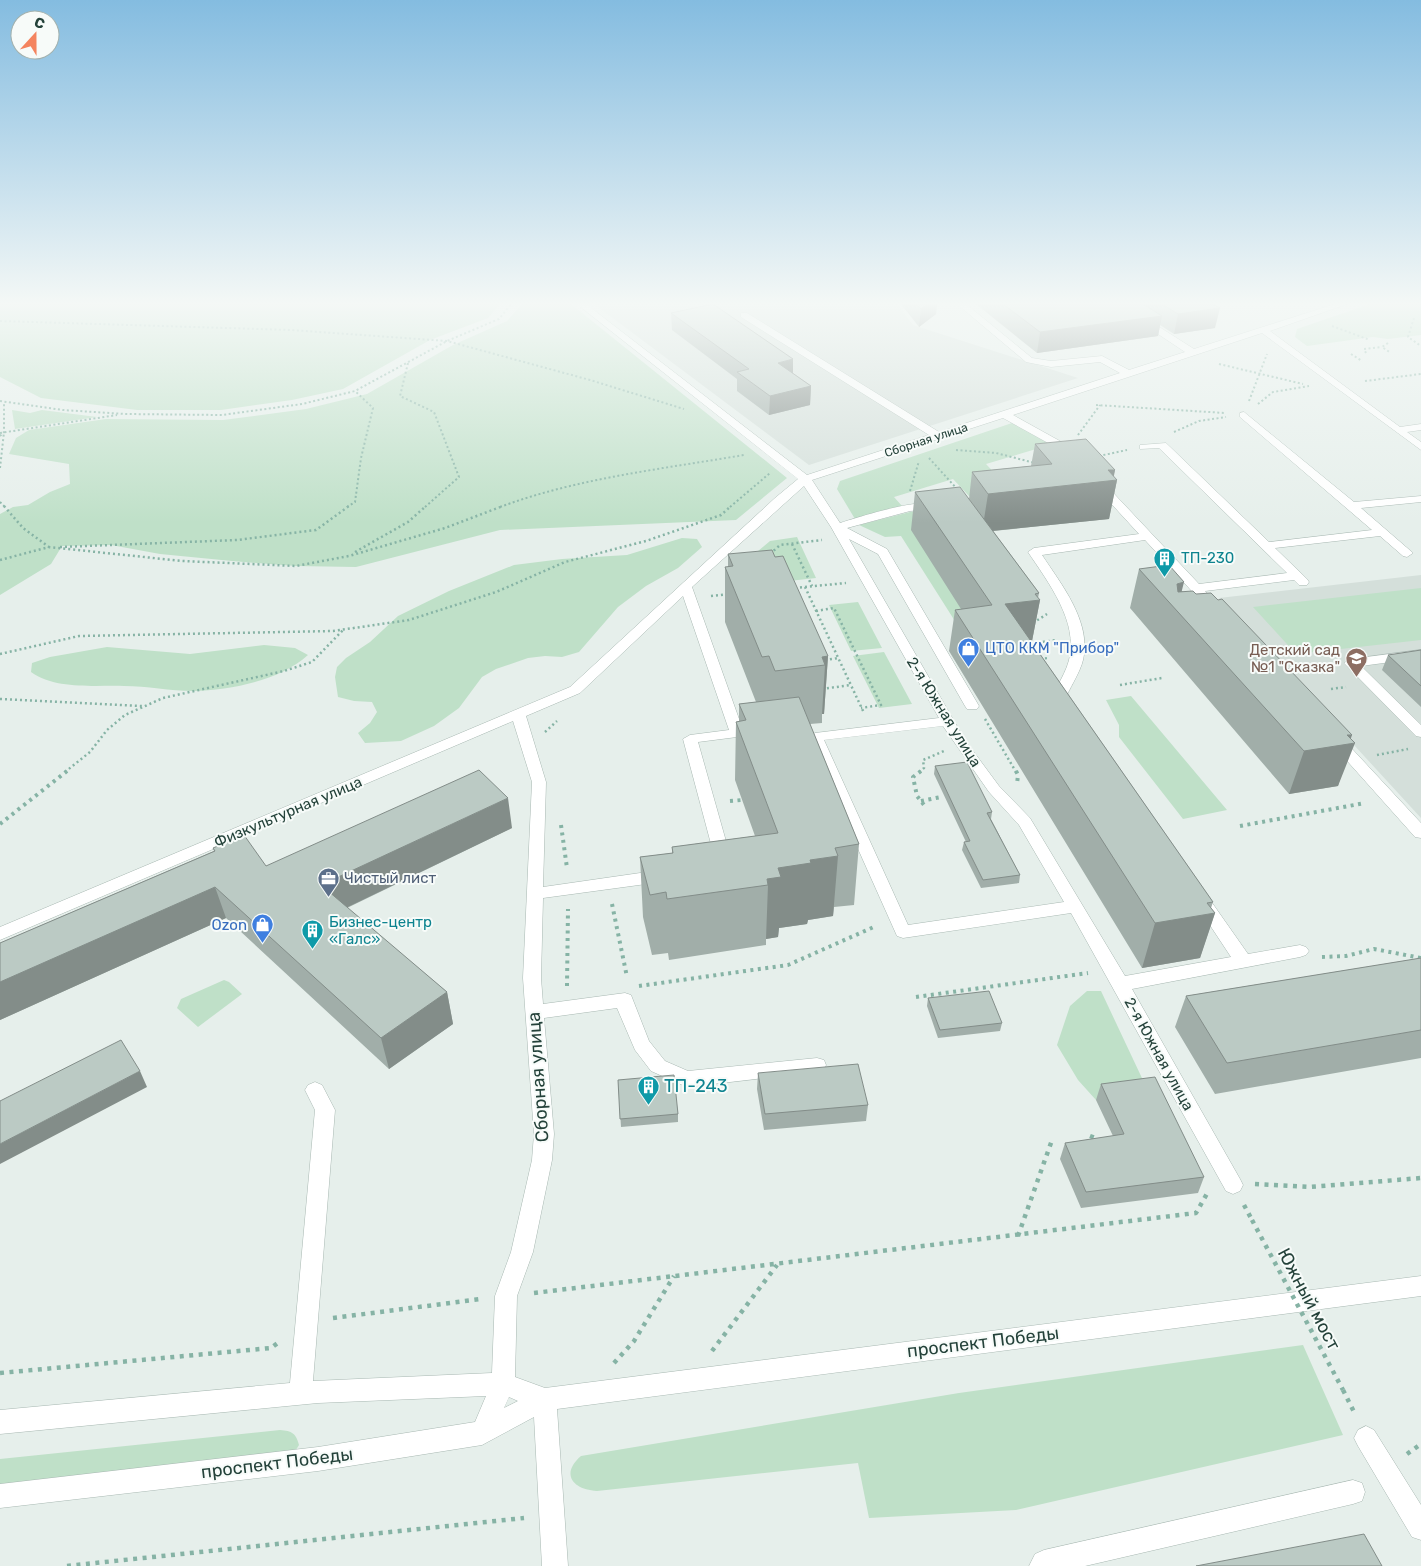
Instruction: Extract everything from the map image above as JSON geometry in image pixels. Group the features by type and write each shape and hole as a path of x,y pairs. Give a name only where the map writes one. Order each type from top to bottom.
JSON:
{"street":[{"name":"2-я Южная улица","path":"675,377 805,479 837,527 959,741 994,789 1024,822 1075,906 1233,1185"},
{"path":"844,377 938,436"},
{"name":"Сборная улица","path":"576,690 779,500 805,479 1118,377"},
{"path":"1327,377 1420,445"},
{"path":"1004,414 1067,450 1226,620"},
{"path":"1244,415 1407,553"},
{"path":"1398,430 1421,426"},
{"path":"1144,447 1162,445 1300,579 1196,588"},
{"path":"1352,506 1421,498"},
{"path":"837,527 910,508 968,502"},
{"path":"837,527 883,552 972,706"},
{"path":"1266,546 1382,532"},
{"path":"1076,719 1060,695 1077,658 1076,634 1066,602 1034,552 1149,536"},
{"path":"686,587 737,733 690,739 725,868 716,869"},
{"path":"1421,654 1351,663 1421,734"},
{"name":"Физкультурная улица","path":"0,934 576,690"},
{"path":"1404,716 1421,713"},
{"name":"Сборная улица","path":"482,1433 502,1384 506,1296 522,1252 542,1160 544,1134 534,1012 534,894 539,782 518,714"},
{"path":"947,721 815,737 902,932 1075,906"},
{"path":"1328,732 1421,832"},
{"path":"534,894 680,874"},
{"path":"1192,885 1244,962"},
{"path":"1116,977 1244,962 1300,950"},
{"path":"534,1012 626,1000 627,1011 642,1045 658,1066 687,1080 816,1065"},
{"path":"301,1393 325,1110 315,1090"},
{"name":"проспект Победы","path":"0,1496 318,1459 482,1433 546,1399 1421,1286"},
{"name":"проспект Победы","path":"0,1422 301,1393 502,1384 546,1399"},
{"path":"546,1399 555,1566"},
{"path":"1366,1438 1421,1528"},
{"path":"1042,1566 1044,1563 1353,1492"}],"path":[{"path":"0,401 4,404 125,414 222,415 302,404 354,391 380,377"},
{"path":"349,556 408,522 459,477 434,412 400,396 404,377"},
{"path":"579,377 692,412"},
{"path":"1090,404 1244,415 1257,377"},
{"path":"1278,377 1311,386"},
{"path":"1360,382 1398,377"},
{"path":"0,560 49,548 237,540 316,530 356,502 361,458 373,408 354,391"},
{"path":"1067,450 1105,398"},
{"path":"0,468 4,432 4,404"},
{"path":"0,434 125,414"},
{"path":"1100,456 1144,447"},
{"path":"0,502 23,528 49,548 182,561 296,566 349,556 445,528 528,497 594,480 694,465 769,450"},
{"path":"950,451 980,450 1004,453 1043,465"},
{"path":"928,456 968,502"},
{"path":"910,508 910,492 920,458"},
{"path":"0,654 79,636 343,630 409,620 496,592 565,562 646,541 721,515 783,461"},
{"path":"766,556 780,545 810,541"},
{"path":"792,544 812,586"},
{"path":"787,589 867,581"},
{"path":"805,587 866,716"},
{"path":"707,597 734,594"},
{"path":"816,611 834,608 880,705 861,708"},
{"path":"1031,623 1037,622 1048,614"},
{"path":"816,629 824,629"},
{"path":"0,824 90,752 107,730 125,715 142,706 221,684 284,671 312,662 343,630"},
{"path":"1024,644 1064,639"},
{"path":"821,660 838,658"},
{"path":"1038,659 1048,658"},
{"path":"1120,685 1162,678"},
{"path":"814,690 851,685"},
{"path":"0,699 142,706"},
{"path":"972,706 980,712 1018,776"},
{"path":"542,736 563,715"},
{"path":"924,805 912,777 924,768 923,760 946,750 959,741"},
{"path":"1391,752 1414,748"},
{"path":"921,801 942,796 946,799"},
{"path":"1240,826 1390,799"},
{"path":"561,822 565,841 568,889 567,1008"},
{"path":"609,884 626,977 635,979 637,986 788,965 896,918"},
{"path":"1300,950 1324,957 1346,956 1374,949 1421,958"},
{"path":"916,997 1116,977"},
{"path":"1090,1136 1099,1140"},
{"path":"1018,1236 1043,1170 1052,1140"},
{"path":"1233,1185 1310,1187 1421,1178"},
{"path":"0,1373 271,1348 307,1322 506,1296 1018,1236 1196,1213"},
{"name":"Южный мост","path":"1252,1220 1343,1390"},
{"path":"687,1381 729,1330 776,1265"},
{"path":"587,1394 634,1341 674,1276"},
{"path":"67,1566 552,1515"}],"shaded area":[{"path":"692,377 1078,378 809,465"},
{"name":"Детский сад №1 \"Сказка\"","path":"1421,575 1421,818 1219,598"}],"green space":[{"path":"0,377 364,377 343,389 292,400 221,410 137,410 41,398"},
{"path":"397,377 662,377 787,478 736,520 500,530 356,567 296,566 232,561 160,554 111,545 62,546 51,564 0,595 0,514 13,507 28,505 50,492 70,484 69,464 9,454 16,438 29,430 106,419 223,420 306,409 367,394"},
{"path":"12,410 30,413 42,410 97,417 15,429"},
{"path":"1012,423 1053,444 986,464 1003,482 975,498 969,496 953,479 894,497 902,506 855,519 837,489 840,481"},
{"path":"977,505 986,647 972,648 901,536 885,537 859,525 910,512"},
{"path":"797,537 816,578 735,587 731,574 770,541"},
{"path":"682,538 697,539 702,547 678,568 646,586 618,607 579,652 562,657 528,658 496,669 482,677 459,708 434,726 401,741 365,743 358,733 370,723 377,712 372,702 354,701 338,697 335,677 337,667 346,658 370,642 398,616 449,591 514,565 562,559 627,555"},
{"path":"1421,588 1421,640 1296,654 1253,607"},
{"path":"858,602 882,648 851,651 829,605"},
{"path":"264,645 295,648 308,655 296,664 269,678 223,689 193,691 133,686 64,684 41,678 31,672 32,663 50,657 107,647 190,654"},
{"path":"884,652 912,704 879,708 853,656"},
{"path":"1131,696 1227,810 1183,819 1119,737 1119,725 1106,700"},
{"path":"224,980 242,994 198,1027 177,1008 181,999"},
{"path":"1087,991 1101,991 1149,1093 1096,1100 1078,1080 1057,1045 1070,1006"},
{"path":"1303,1345 1343,1435 1016,1510 869,1518 858,1463 597,1491 581,1488 572,1480 571,1475 571,1469 581,1456 959,1393"},
{"path":"280,1430 288,1431 295,1435 299,1445 294,1453 0,1489 0,1459"}],"building":[{"path":"744,377 798,377 811,386 770,396"},
{"path":"1086,439 1115,470 1108,470 1117,480 988,494 972,472 1052,464 1035,444"},
{"path":"960,487 1039,593 1035,594 1040,600 1005,604 1213,902 1207,903 1215,913 1155,923 955,610 992,605 915,492"},
{"path":"772,550 775,557 783,556 828,656 822,657 825,665 775,671 769,656 762,657 725,567 733,566 728,554"},
{"path":"1169,565 1184,582 1177,584 1178,592 1211,593 1218,600 1222,599 1352,735 1347,735 1355,743 1304,751 1139,569"},
{"path":"1421,650 1421,686 1388,655"},
{"path":"799,697 859,844 835,848 838,856 810,860 811,863 778,868 781,877 767,879 768,885 667,899 666,892 650,895 640,857 673,853 672,847 778,833 736,722 746,720 739,704"},
{"path":"967,762 992,812 987,813 1020,875 983,880 964,842 970,841 935,766"},
{"path":"479,770 508,798 321,885 447,992 381,1038 215,887 0,982 0,943 215,851 213,848 244,835 266,866"},
{"path":"1421,958 1421,1030 1227,1063 1186,996"},
{"path":"989,991 1002,1023 940,1030 928,998"},
{"path":"121,1040 140,1071 0,1144 0,1101"},
{"path":"858,1064 868,1105 765,1114 758,1073"},
{"name":"ТП-243","path":"674,1075 678,1114 620,1119 618,1080"},
{"path":"1155,1077 1204,1177 1086,1192 1065,1143 1124,1134 1101,1084"},
{"path":"1364,1534 1382,1566 1196,1566"}],"place":[{"name":"ТП-230","path":"1165,577"},
{"name":"ЦТО ККМ \"Прибор\"","path":"969,667"},
{"name":"Детский сад №1 \"Сказка\"","path":"1356,678"},
{"name":"Чистый лист","path":"328,897"},
{"name":"Ozon","path":"263,944"},
{"name":"Бизнес-центр «Галс»","path":"313,950"},
{"name":"ТП-243","path":"648,1105"}]}
